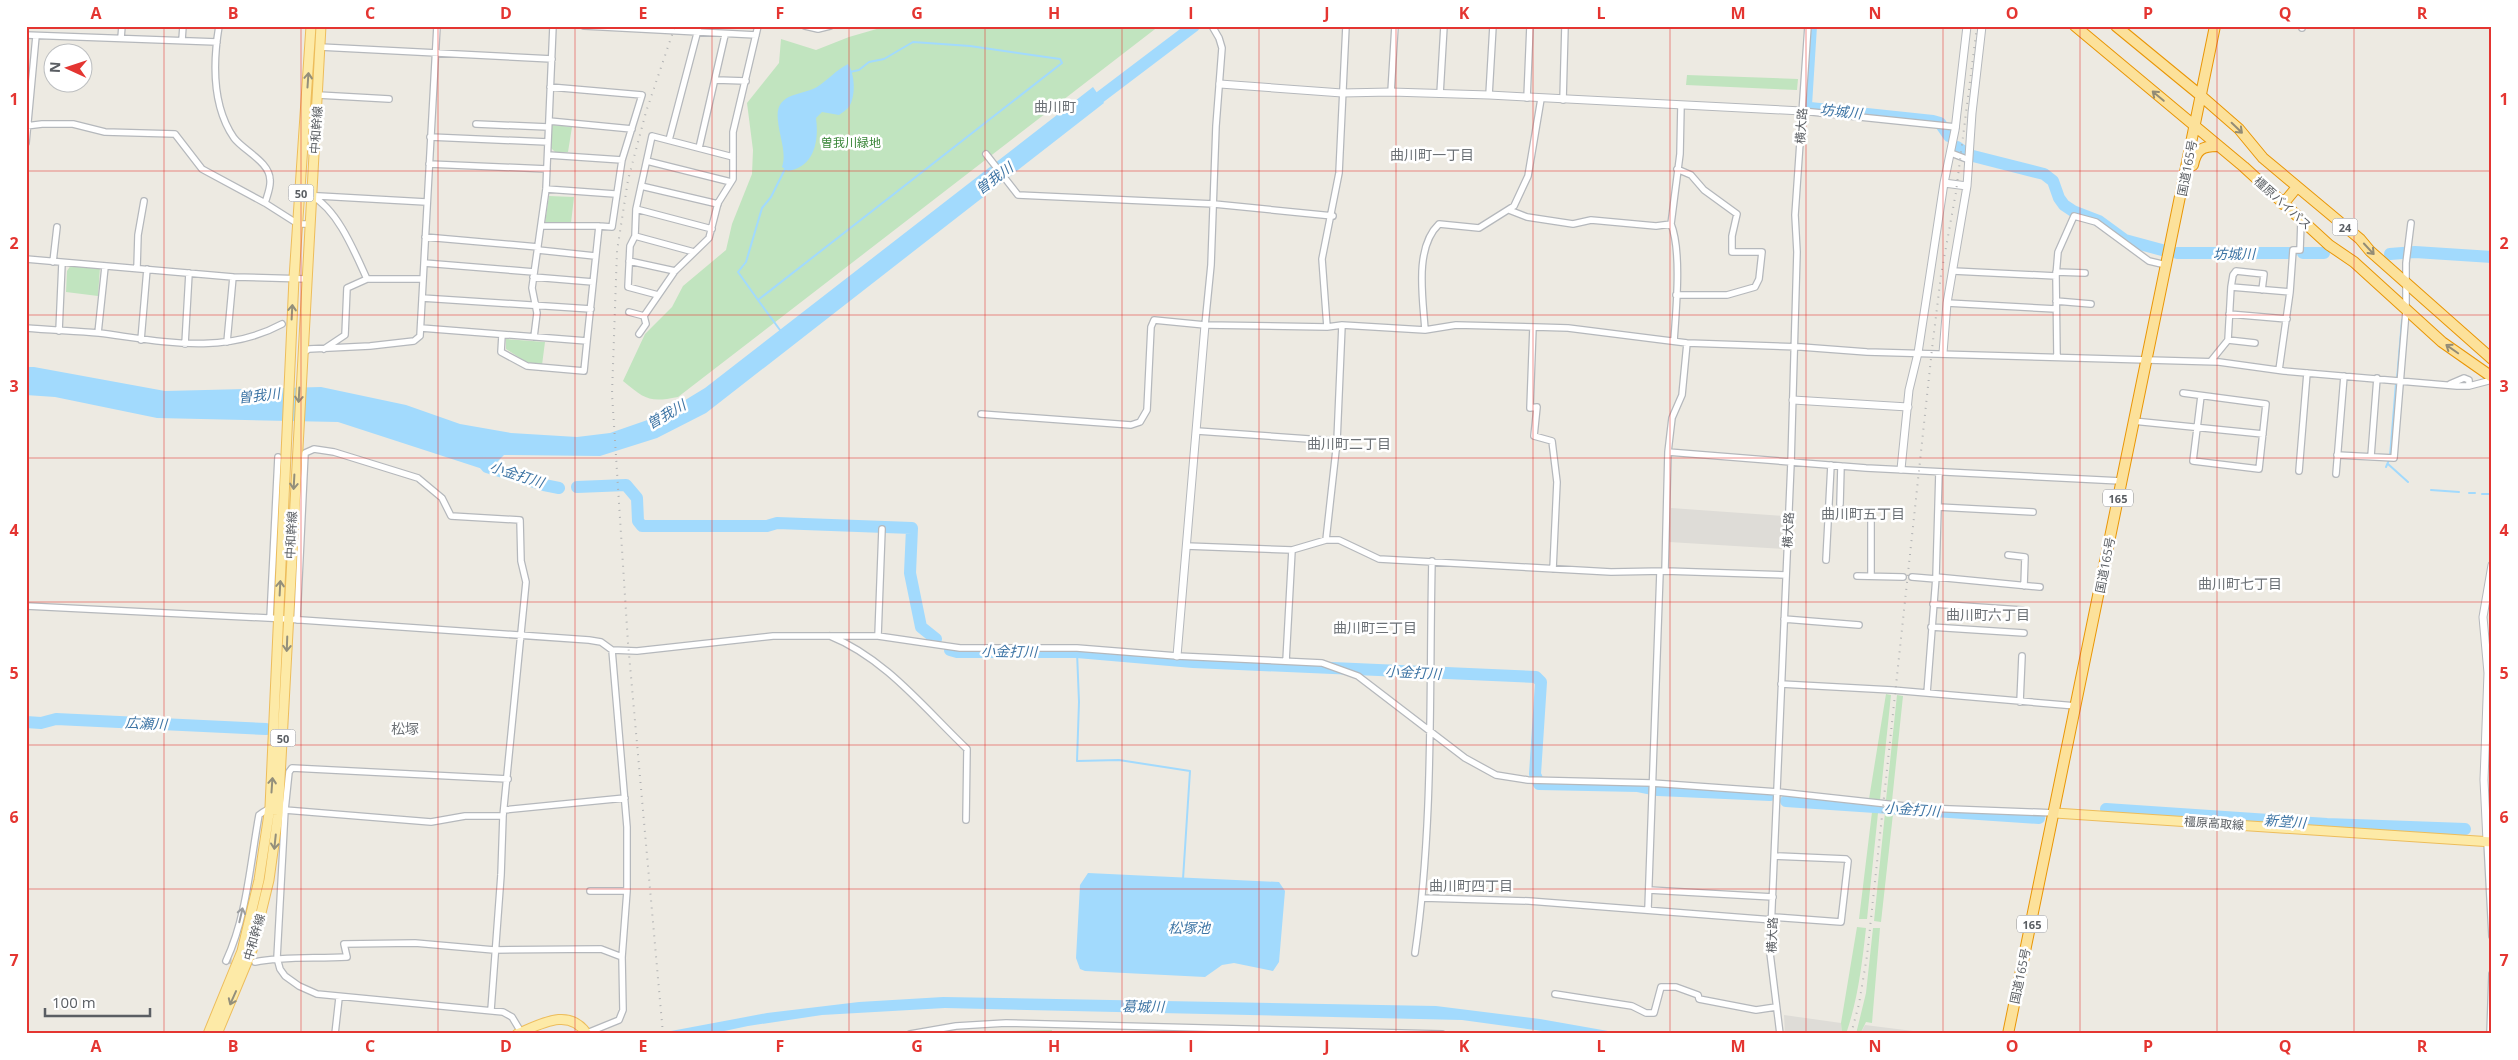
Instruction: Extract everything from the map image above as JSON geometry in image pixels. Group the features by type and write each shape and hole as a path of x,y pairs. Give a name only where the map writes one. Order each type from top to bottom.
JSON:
{"highway":[{"name":"橿原バイパス","path":"2075,26 2244,167 2329,245 2354,262 2442,342 2492,379"},
{"name":"橿原バイパス","path":"2116,26 2239,129 2262,158 2360,239 2370,251 2492,358"},
{"name":"国道165号","path":"2008,1034 2055,813 2133,421 2184,183 2215,26"},
{"path":"2184,183 2192,172 2195,155 2199,150 2206,146 2217,146"},
{"path":"2284,204 2297,187"}],"main road":[{"name":"中和幹線","path":"208,1034 242,951 278,808 278,618 294,278 311,26"},
{"name":"中和幹線","path":"217,1034 252,950 269,880 278,808 282,762 278,618 297,434 321,26"},
{"name":"橿原高取線","path":"2055,813 2489,842"},
{"path":"519,1033 546,1021 568,1018 580,1025 587,1033"}],"street":[{"path":"121,38 122,26"},
{"path":"182,40 183,26"},
{"path":"219,26 217,42 217,94 220,106 234,138 265,166 270,180 265,203"},
{"path":"301,355 309,349 414,341 420,336 437,26"},
{"path":"534,337 537,313 532,288 546,189 553,26"},
{"path":"584,26 725,35 756,35"},
{"path":"668,140 699,26"},
{"path":"639,334 646,324 644,316 675,271 710,238 718,204 731,182 733,132 758,26"},
{"path":"805,26 818,29 830,26"},
{"path":"1177,656 1197,431 1214,204 1222,48 1217,32 1212,26"},
{"path":"1327,327 1322,259 1333,216 1339,173 1346,26"},
{"path":"1391,92 1395,26"},
{"path":"1440,94 1444,26"},
{"path":"1489,95 1493,26"},
{"path":"1527,98 1530,26"},
{"path":"1562,100 1565,26"},
{"name":"横大路","path":"1780,1034 1770,953 1791,463 1797,252 1795,214 1808,26"},
{"path":"1901,468 1911,379 1918,353 1944,183 1951,153 1967,26"},
{"path":"1943,353 1947,303 1967,186 1982,26"},
{"path":"26,35 217,42"},
{"path":"699,148 725,35"},
{"path":"26,143 36,36"},
{"path":"320,47 552,59"},
{"path":"716,80 746,82"},
{"path":"1220,84 1342,93 1391,92 1489,95 1802,111 1955,127"},
{"path":"541,226 612,227 615,194 622,160 642,95 550,87"},
{"path":"318,95 389,98"},
{"path":"1425,330 1423,275 1425,246 1439,224 1479,228 1514,206 1528,176 1541,99"},
{"path":"1674,341 1676,295 1674,232 1671,224 1680,154 1682,105"},
{"path":"27,126 73,124 105,132 175,134 202,169 265,203 298,224 310,224"},
{"path":"476,124 548,124 632,129"},
{"path":"658,294 628,287 630,246 635,236 636,209 652,136 733,157"},
{"path":"430,137 548,142"},
{"path":"1951,153 1969,160"},
{"path":"986,154 1018,196 1214,204 1333,216"},
{"path":"548,155 622,160"},
{"path":"647,161 731,182"},
{"path":"429,164 547,169"},
{"path":"1676,295 1727,295 1755,287 1762,252 1732,252 1732,236 1737,214 1704,190 1691,175 1677,169"},
{"path":"1944,183 1967,186"},
{"path":"642,186 718,204"},
{"path":"546,189 615,194"},
{"path":"300,196 426,202"},
{"path":"312,196 321,201 344,232 367,279"},
{"path":"137,268 138,235 144,201"},
{"path":"636,209 712,229"},
{"path":"1509,210 1527,217 1573,224 1592,220 1656,226 1671,224"},
{"path":"2057,356 2056,274 2058,252 2074,216 2096,222 2149,261 2166,264"},
{"path":"2278,370 2287,318 2293,250 2300,250 2301,220"},
{"path":"2337,455 2390,458 2401,380 2406,311 2405,281 2411,222"},
{"path":"502,335 501,352 527,366 584,372 599,226"},
{"path":"53,262 57,227"},
{"path":"635,236 694,252"},
{"path":"425,237 538,248 595,256"},
{"path":"26,259 233,277 306,279"},
{"path":"629,261 675,271"},
{"path":"59,331 62,263"},
{"path":"424,263 593,282"},
{"path":"98,333 105,266"},
{"path":"141,340 147,269"},
{"path":"1952,271 2085,274"},
{"path":"2210,362 2228,340 2232,275 2236,271 2264,274 2262,290"},
{"path":"185,344 189,273"},
{"path":"228,342 233,277"},
{"path":"324,349 345,335 348,288 367,279 423,279"},
{"path":"2231,287 2290,292"},
{"path":"422,298 590,309"},
{"path":"2056,301 2090,304"},
{"path":"1947,303 2056,309"},
{"path":"629,312 644,316"},
{"path":"2229,314 2287,318"},
{"path":"981,414 1131,425 1140,422 1147,410 1151,326 1154,320 1205,325 1327,327 1342,325 1425,330 1456,325 1568,328 1674,341 1794,348 2210,362 2306,373 2469,386 2492,379"},
{"path":"26,328 98,333 141,340 185,344 228,342 266,332 282,324"},
{"path":"1326,540 1337,441 1342,325"},
{"path":"1533,327 1530,408 1537,407 1538,412 1534,436 1552,441 1557,482 1553,569"},
{"path":"421,328 587,342"},
{"path":"2228,340 2255,343"},
{"path":"1648,910 1652,782 1668,452 1672,418 1682,395 1687,342"},
{"path":"2299,471 2306,373"},
{"path":"2336,474 2344,376"},
{"path":"2371,456 2377,378"},
{"path":"2183,393 2266,404 2259,469 2194,460 2201,396"},
{"path":"1793,400 1908,407"},
{"path":"2133,421 2263,434"},
{"path":"1197,431 1337,441"},
{"path":"297,620 305,453 314,449 334,452 418,478 442,498 452,516 520,520 521,561 526,582 508,779 503,813 501,875 491,1010"},
{"path":"1668,452 1791,463 2121,481"},
{"path":"278,457 278,618"},
{"path":"1826,560 1831,465"},
{"path":"1840,504 1841,466"},
{"path":"1927,693 1936,578 1939,472"},
{"path":"1938,507 2034,512"},
{"path":"1871,522 1871,576"},
{"path":"878,636 882,529"},
{"path":"1186,546 1292,550 1326,540 1339,540 1379,559 1553,569 1786,575"},
{"path":"1286,661 1292,550"},
{"path":"2008,555 2025,557 2024,586"},
{"path":"1415,953 1423,898 1431,731 1432,561"},
{"path":"2492,565 2483,617 2488,673 2484,780 2489,842 2492,936"},
{"path":"1857,576 1902,577"},
{"path":"1912,578 1936,578 2040,587"},
{"path":"1933,604 2022,610"},
{"path":"26,606 278,618 589,640 601,642 612,650 637,651 773,636 826,635 878,636 960,648 1077,648 1177,656 1322,663 1358,676 1465,758 1496,775 1528,780 1652,782 1778,792 1914,807 2055,813"},
{"path":"1784,619 1859,625"},
{"path":"1931,627 2024,633"},
{"path":"826,635 849,644 882,666 967,749 966,820"},
{"path":"587,1033 620,1020 623,1010 622,957 627,891 625,798 612,650"},
{"path":"2020,702 2022,656"},
{"path":"1781,684 1927,693 2076,706"},
{"path":"282,762 292,768 508,779"},
{"path":"292,768 289,772 278,808 277,958 280,969 299,986 317,994 339,998 503,1012 512,1017 519,1033"},
{"path":"226,961 234,940 249,877 259,815 278,808 431,822 465,816 625,798"},
{"path":"1423,898 1529,901 1841,922 1848,861 1846,859 1775,856"},
{"path":"590,890 627,891"},
{"path":"1649,890 1773,897"},
{"path":"254,962 277,958 347,957 344,944 389,942 494,950 601,949 622,957"},
{"path":"2490,1034 2492,974"},
{"path":"1555,994 1632,1006 1646,1013 1656,1011 1661,987 1676,988 1698,995 1699,999 1756,1010 1776,1007"},
{"path":"335,1034 339,998"},
{"path":"910,1034 956,1026 1006,1023 1442,1034"}],"shaded area":[{"path":"1671,508 1784,516 1783,549 1669,542"},
{"path":"1784,1015 1841,1023 1842,1034 1785,1034"},
{"path":"1865,1025 1937,1034 1860,1034"}],"green space":[{"name":"曽我川緑地","path":"887,26 1159,26 678,397 660,400 642,396 623,381 645,334 672,307 683,286 726,250 732,224 752,174 753,150 747,103 779,63 781,39 816,50 849,37"},
{"path":"1687,75 1798,79 1797,90 1686,85"},
{"path":"552,125 572,127 568,152 555,152 551,148"},
{"path":"549,196 574,197 571,223 545,223"},
{"path":"71,265 100,267 98,296 66,292 67,271"},
{"path":"506,339 545,342 542,365 526,362 506,349"},
{"path":"1886,694 1891,695 1880,800 1869,799"},
{"path":"1897,695 1903,696 1892,801 1886,800"},
{"path":"1872,812 1878,813 1867,919 1859,919"},
{"path":"1885,813 1893,814 1881,922 1874,921"},
{"path":"1857,927 1866,928 1861,968 1857,995 1850,1021 1846,1034 1842,1034 1841,1023"},
{"path":"1873,928 1880,928 1872,1023 1866,1022 1860,1034 1856,1034 1866,993"},
{"path":"1052,1030 1052,1034 950,1034 960,1032"}],"water":[{"path":"848,64 854,85 853,97 849,107 839,115 822,112 816,118 816,143 810,158 804,164 788,171 782,167 783,150 778,121 780,105 790,96 817,87"},
{"path":"1093,87 1104,103 706,413 657,438 600,456 504,455 497,462 495,473 338,422 157,418 55,397 26,395 26,367 34,367 165,391 321,387 406,405 460,424 511,433 577,437 610,433 659,416 705,388"},
{"name":"松塚池","path":"1088,873 1279,882 1285,891 1279,962 1273,971 1234,963 1222,965 1205,977 1085,971 1080,969 1076,958 1080,885"},
{"name":"葛城川","path":"943,997 1436,1006 1540,1019 1625,1034 1564,1034 1462,1020 945,1008 822,1015 748,1026 710,1034 655,1034 767,1013 859,1002"}],"waterway":[{"name":"曽我川","path":"1087,107 1194,26"},
{"name":"坊城川","path":"1811,26 1806,105 1810,108 1933,121 1940,123 1949,136"},
{"path":"785,169 771,197 762,208 746,262 738,272 758,300 1062,63 1060,59 970,46 913,42 884,59 869,62 859,70 850,72"},
{"name":"坊城川","path":"1957,147 1964,152"},
{"name":"坊城川","path":"1973,156 2044,174 2053,181 2059,198 2064,205 2073,211 2099,221 2125,240 2162,250"},
{"name":"坊城川","path":"2390,254 2415,252 2492,257"},
{"name":"坊城川","path":"2177,253 2291,253"},
{"name":"坊城川","path":"2303,253 2324,253"},
{"path":"758,300 780,330"},
{"path":"2397,379 2402,320"},
{"path":"2390,456 2396,383"},
{"path":"2386,467 2389,460"},
{"name":"小金打川","path":"483,462 487,467 559,488"},
{"path":"2388,464 2408,482"},
{"name":"小金打川","path":"577,487 626,485 637,498 638,521 642,526 767,526 777,523 912,528 910,573 921,627 936,639"},
{"path":"2431,490 2459,492"},
{"path":"2469,493 2475,493"},
{"path":"2482,494 2490,494"},
{"name":"小金打川","path":"950,650 957,652 1077,652 1193,662 1536,677 1541,682 1535,774 1539,784 1638,786 1658,790 1770,795"},
{"path":"1077,652 1079,702 1077,761 1119,760 1190,771 1183,879"},
{"name":"広瀬川","path":"26,722 41,723 56,719 266,729"},
{"name":"小金打川","path":"1786,801 2039,818"},
{"name":"新堂川","path":"2106,809 2327,824 2465,829"}],"tunnel":[{"path":"226,961 255,962"}],"railway":[{"path":"663,1034 628,643 612,394 617,251 628,180 646,112 675,26"},
{"path":"1851,1034 1859,1004 1867,956 1932,349 1941,275 1956,192 1977,26"}],"district":[{"name":"曲川町","path":"1055,106"},
{"name":"曲川町一丁目","path":"1432,154"},
{"name":"曲川町二丁目","path":"1349,443"},
{"name":"曲川町五丁目","path":"1863,513"},
{"name":"曲川町七丁目","path":"2240,583"},
{"name":"曲川町六丁目","path":"1988,614"},
{"name":"曲川町三丁目","path":"1375,627"},
{"name":"松塚","path":"405,728"},
{"name":"曲川町四丁目","path":"1471,885"}]}
